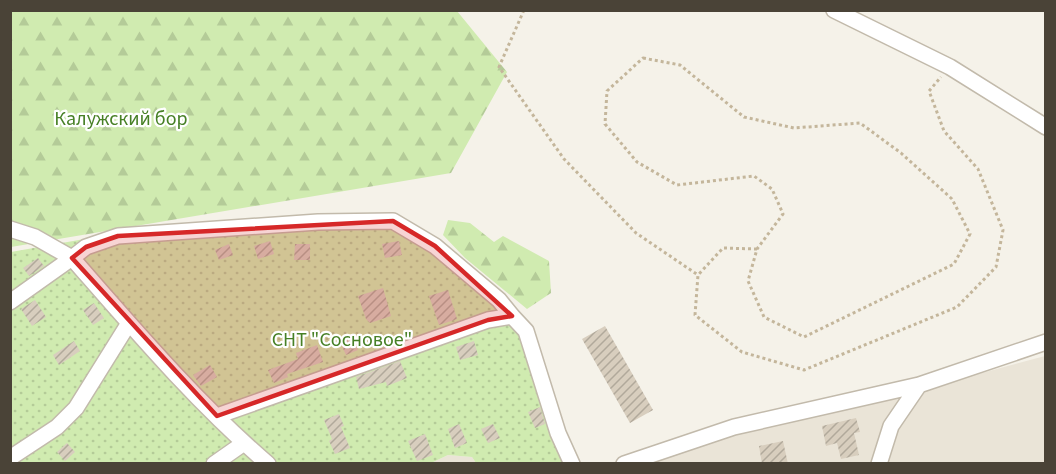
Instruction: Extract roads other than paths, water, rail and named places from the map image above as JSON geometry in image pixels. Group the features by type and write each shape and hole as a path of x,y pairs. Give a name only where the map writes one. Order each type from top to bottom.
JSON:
{"street":[{"path":"834,10 951,67 1046,127"},
{"path":"10,302 86,247 118,236 318,222 393,221 435,246 499,300 526,331 558,433 572,464"},
{"path":"10,229 35,237 72,258 160,360 268,464"},
{"path":"217,416 488,320 512,316"},
{"path":"10,458 57,427 76,408 129,323"},
{"path":"624,464 734,427 919,385 1046,342"},
{"path":"879,464 891,426 919,385"},
{"path":"214,464 244,443"}],"park label":[{"name":"Калужский бор","path":"121,119"},
{"name":"СНТ \"Сосновое\"","path":"342,340"}]}
